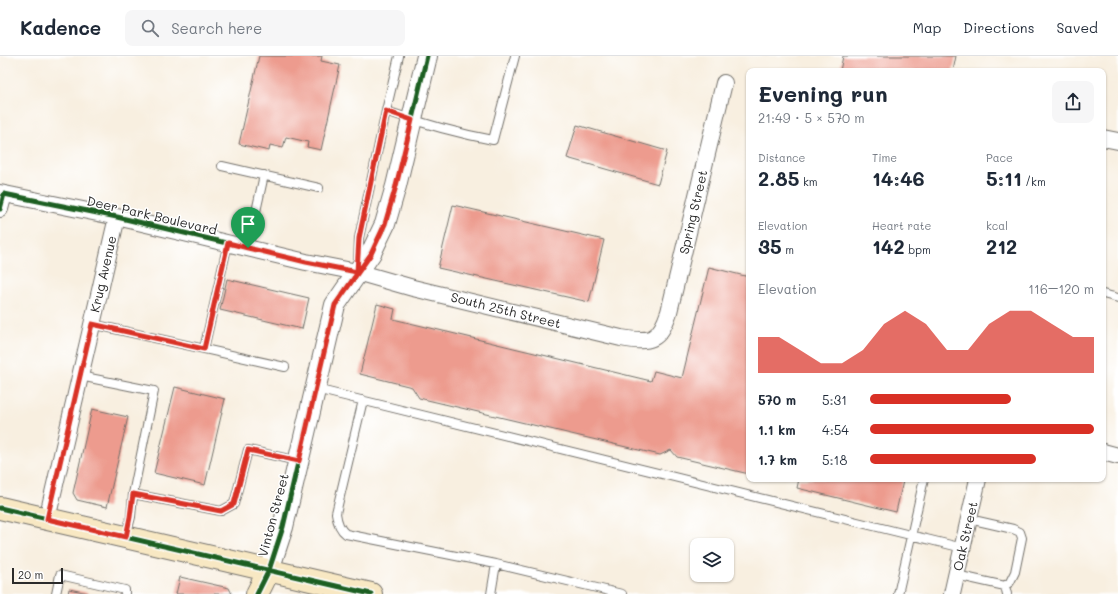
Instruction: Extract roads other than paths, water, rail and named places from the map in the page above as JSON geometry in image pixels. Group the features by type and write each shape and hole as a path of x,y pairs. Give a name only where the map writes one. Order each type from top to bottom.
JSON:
{"main road":[{"path":"0,508 371,594"},
{"name":"Vinton Street","path":"257,594 269,570"}],"street":[{"name":"Vinton Street","path":"269,570 283,527 335,305 371,254 385,224 396,186 427,56"},
{"name":"Spring Street","path":"655,337 664,324 669,312 724,84"},
{"path":"1106,139 1118,141"},
{"name":"Deer Park Boulevard","path":"1,199 117,217 306,262 357,272"},
{"name":"Krug Avenue","path":"47,519 117,217"},
{"name":"South 25th Street","path":"357,272 413,288 620,338 646,341 655,337"},
{"path":"1106,453 1118,456"},
{"name":"Oak Street","path":"952,594 977,482"}],"lane":[{"path":"357,272 359,238 399,56"},
{"path":"386,111 412,120 471,136 493,140 515,56"},
{"path":"222,166 319,188"},
{"path":"248,248 264,175"},
{"path":"204,349 228,243"},
{"path":"1106,295 1118,298"},
{"path":"92,324 285,367"},
{"path":"80,376 154,391 133,494 126,537"},
{"path":"315,389 963,548"},
{"path":"363,400 336,513 337,522 342,531 346,534 496,564 622,594"},
{"path":"133,494 221,511 234,504 248,450 299,461"},
{"path":"898,594 923,482"},
{"path":"956,574 1005,592 1015,572 1022,538 1020,532 969,519"},
{"path":"491,594 496,564"},
{"path":"56,594 60,575 125,590 125,594"}]}
